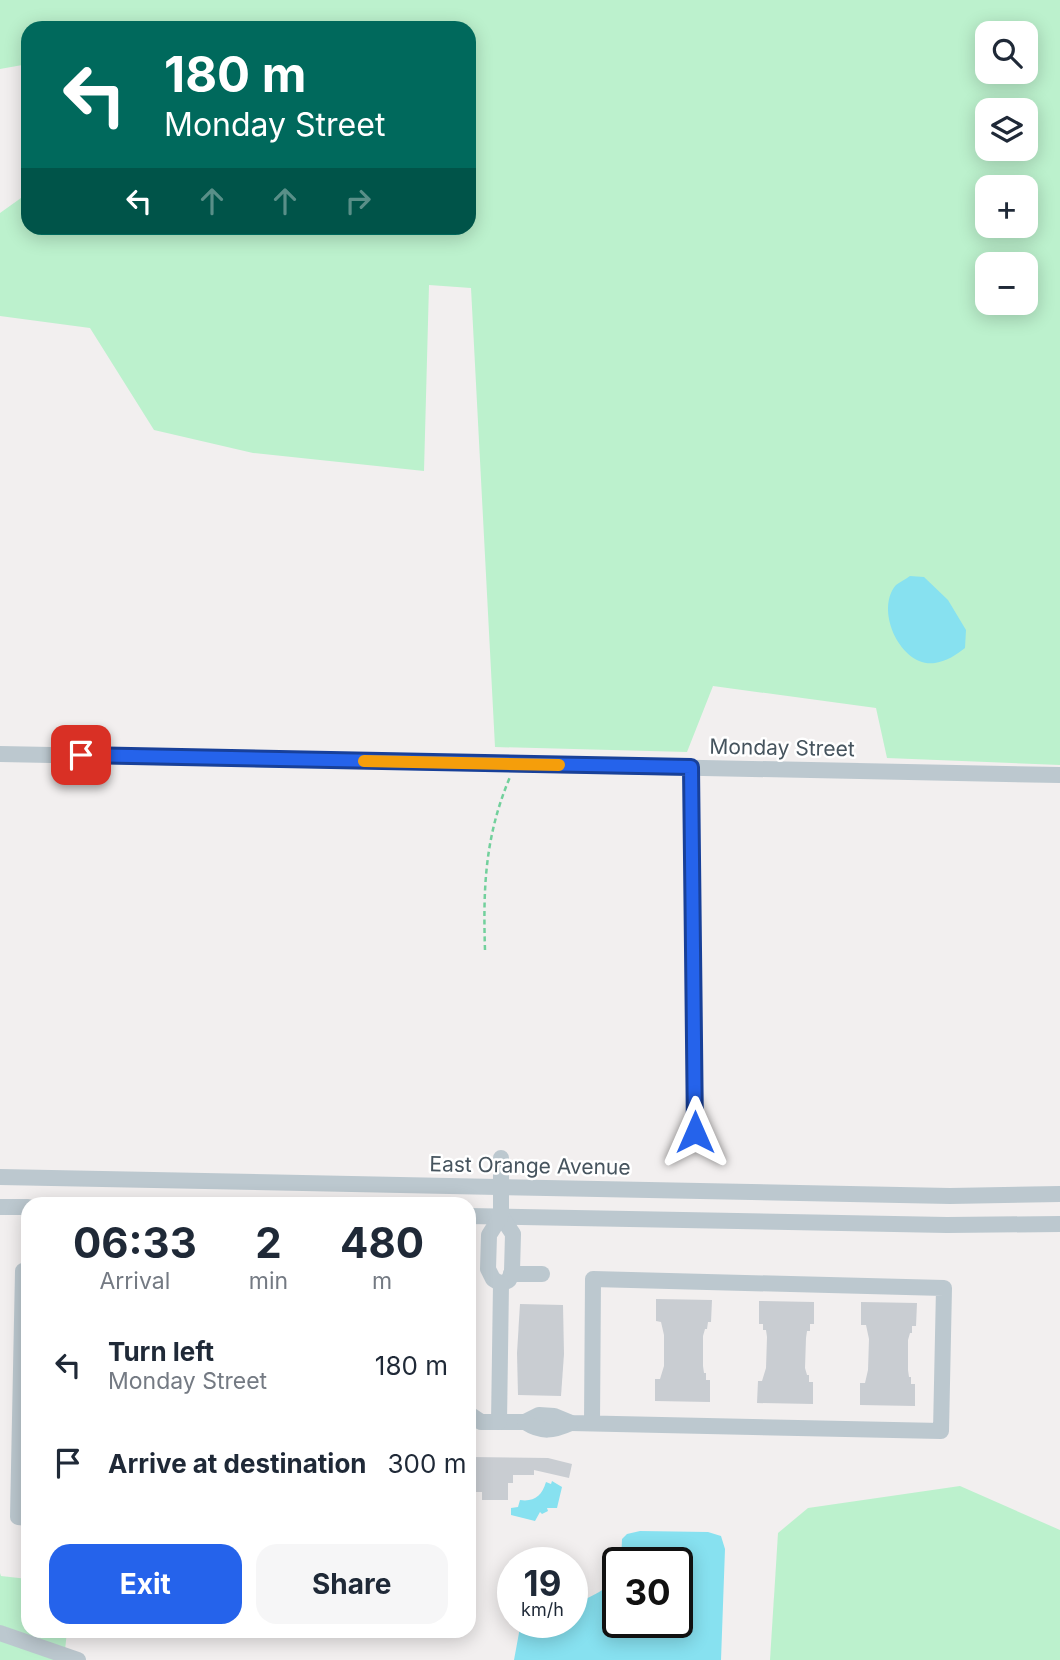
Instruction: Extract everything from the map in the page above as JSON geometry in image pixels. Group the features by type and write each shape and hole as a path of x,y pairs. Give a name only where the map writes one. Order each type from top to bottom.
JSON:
{"street":[{"name":"Monday Street","path":"0,754 1060,775"},
{"path":"691,767 695,1132"},
{"path":"501,1158 501,1216 489,1235 488,1269 493,1279 542,1274"},
{"name":"East Orange Avenue","path":"0,1177 936,1195 1060,1194"},
{"path":"0,1207 21,1207"},
{"path":"476,1216 947,1225 1060,1224"},
{"path":"499,1422 506,1279 513,1234 501,1216"},
{"path":"476,1421 525,1422 539,1415 554,1416 571,1423 941,1431 944,1288 593,1279 592,1423"},
{"path":"21,1470 21,1517"},
{"path":"0,1633 78,1660"}],"path":[{"path":"485,950 485,873 500,798 515,764"}],"green space":[{"path":"0,0 1060,0 1060,765 887,758 876,708 713,686 687,752 495,747 471,288 429,285 424,471 253,453 154,430 90,328 0,316 0,213 21,198 21,235 476,235 476,21 21,21 21,65 0,69"},
{"path":"960,1486 1060,1530 1060,1660 770,1660 778,1533 808,1508"},
{"path":"0,1573 1,1576 21,1578 21,1638 66,1638 64,1660 0,1660"}],"water":[{"path":"910,576 924,577 948,600 966,630 965,648 955,655 935,663 923,662 911,656 894,635 888,608 890,596 896,585"},
{"path":"552,1481 562,1487 557,1508 547,1508 548,1511 542,1514 540,1512 535,1521 511,1515 511,1508 518,1507 520,1500 537,1497 546,1482 551,1484"},
{"path":"640,1531 708,1532 721,1536 725,1549 721,1660 514,1660 518,1638 588,1638 588,1598 602,1590 602,1638 693,1638 693,1547 622,1547 622,1539 627,1534"}],"building":[{"path":"656,1299 712,1300 711,1322 708,1322 703,1336 703,1366 706,1380 710,1380 710,1402 655,1401 655,1379 660,1379 664,1366 664,1335 661,1322 656,1321"},
{"path":"759,1301 814,1302 814,1324 810,1324 806,1338 805,1368 809,1382 813,1382 813,1404 757,1403 758,1381 762,1381 766,1368 767,1337 763,1324 759,1324"},
{"path":"861,1302 917,1303 916,1326 912,1326 908,1340 908,1370 911,1384 915,1384 915,1406 860,1405 860,1383 865,1383 868,1370 869,1339 866,1325 861,1325"},
{"path":"520,1304 563,1305 561,1396 518,1395"},
{"path":"476,1457 548,1458 572,1464 569,1478 534,1470 534,1475 513,1475 513,1483 508,1483 508,1500 482,1500 482,1492 476,1492"}],"slow traffic":[{"path":"364,761 559,765"}],"route":[{"path":"81,755 691,767 695,1132"}]}
